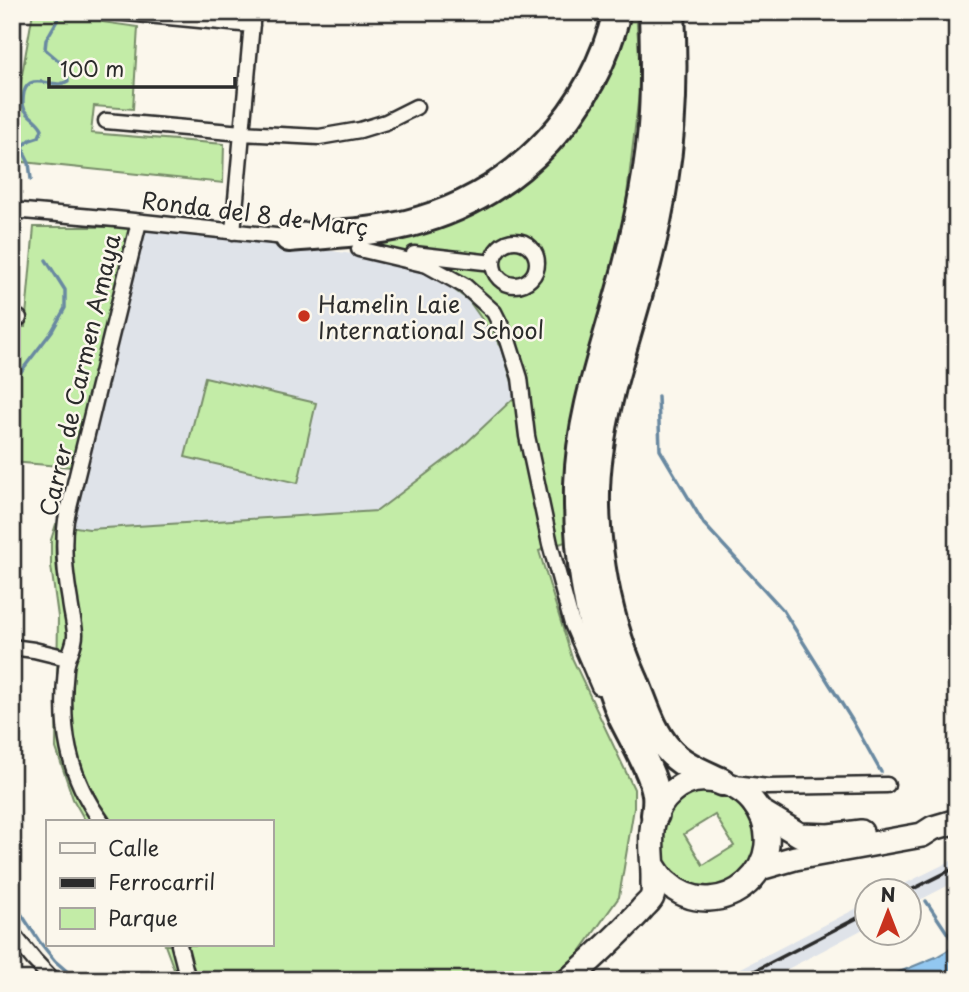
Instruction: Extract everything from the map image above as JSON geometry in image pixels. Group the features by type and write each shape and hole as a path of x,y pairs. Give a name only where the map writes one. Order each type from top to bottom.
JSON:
{"highway":[{"path":"289,238 419,221 465,203 505,180 548,142 580,98 595,75 617,12"},
{"path":"653,12 653,113 644,185 625,272 586,418 578,484 582,562 587,597 621,715 654,784 657,796 655,815"},
{"path":"671,12 673,85 664,181 642,284 607,405 598,454 598,533 603,574 614,622 626,662 652,724 668,749 681,761 722,782"}],"main road":[{"path":"569,980 624,929 652,898 651,831 655,815 666,799 682,785 702,780 722,782 759,798 800,835 829,836 920,824 933,828"},
{"path":"653,866 664,881 680,893 702,899 725,897 746,886 766,855 768,840 759,798"},
{"path":"760,868 922,835 933,828 957,821"},
{"path":"624,929 680,893"}],"street":[{"path":"116,12 252,18 233,232"},
{"path":"106,121 319,137 360,130 386,122 416,107"},
{"name":"Ronda del 8 de Març","path":"12,210 289,238 359,249 493,263"},
{"name":"Carrer de Carmen Amaya","path":"101,820 84,794 69,759 64,730 63,693 67,658 73,648 75,635 64,556 64,536 139,222"},
{"path":"359,249 427,265 465,286 494,312 508,340 520,378 527,436 550,544 572,624 615,723 640,754"},
{"path":"12,648 67,658"},
{"path":"759,798 887,785"},
{"path":"12,933 53,980"},
{"path":"179,946 188,980"}],"shaded area":[{"path":"132,227 248,238 365,256 435,275 469,301 502,348 516,396 461,448 377,511 89,529 56,524"},
{"path":"957,858 957,881 923,898 923,876 920,876"},
{"path":"853,910 853,934 767,980 718,980"}],"green space":[{"path":"33,12 103,12 102,22 138,27 133,109 94,106 91,133 224,144 223,183 14,161 18,97"},
{"path":"625,12 636,12 641,77 622,237 568,437 565,542 539,551 572,658 634,789 634,808 619,897 577,956 548,980 178,980 165,946 273,946 273,820 85,820 73,799 56,748 58,617 51,566 51,540 56,524 89,529 377,511 461,448 516,396 502,348 469,301 435,275 365,256 375,239 556,150"},
{"path":"34,227 132,227 71,467 12,462 12,327 25,327"},
{"path":"205,377 316,403 298,483 185,457"},
{"path":"703,790 730,795 747,810 755,830 756,842 750,863 743,872 722,884 688,884 669,870 663,858 662,823 665,815 679,801","holes":["715,815 734,846 703,865 684,834"]}],"water":[{"path":"957,945 957,980 880,980 936,957"}],"waterway":[{"path":"31,179 23,146 39,137 42,129 24,108 24,94 26,87 34,82 58,84 68,81 64,66 45,49 46,40 62,12"},
{"path":"12,385 52,331 65,308 65,290 46,260"},
{"path":"658,396 660,450 704,524 783,610 852,720 881,772"},
{"path":"12,900 55,961 77,980"},
{"path":"926,901 956,946"}],"railway":[{"path":"923,884 957,867"},
{"path":"737,980 853,920"}],"place":[{"name":"Hamelin Laie International School","path":"304,316"}]}
